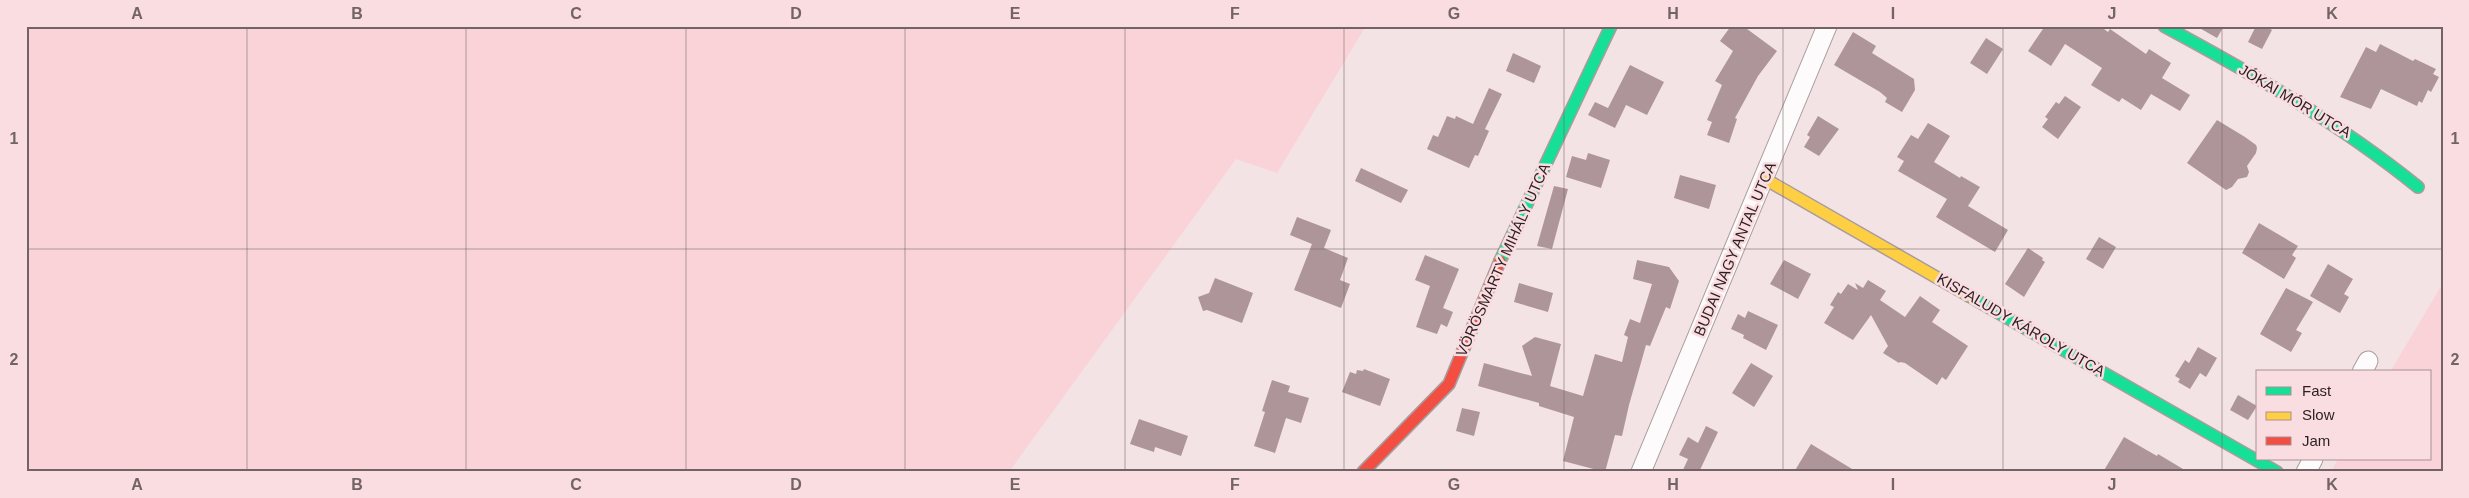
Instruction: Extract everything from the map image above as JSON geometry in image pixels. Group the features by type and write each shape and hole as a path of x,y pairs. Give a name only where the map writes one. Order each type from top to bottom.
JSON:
{"street":[{"name":"VÖRÖSMARTY MIHÁLY UTCA","path":"1363,472 1449,384 1501,258 1611,26"},
{"name":"BUDAI NAGY ANTAL UTCA","path":"1641,472 1828,26"},
{"name":"JÓKAI MÓR UTCA","path":"2164,26 2341,127 2382,157 2418,187"},
{"name":"KISFALUDY KÁROLY UTCA","path":"1765,178 2256,460"},
{"name":"KISFALUDY KÁROLY UTCA","path":"2256,460 2277,472"},
{"path":"2306,472 2312,460"}],"shaded area":[{"path":"26,26 1366,26 1277,173 1236,159 1009,472 26,472"},
{"path":"2443,283 2443,472 2331,472 2337,460 2432,460 2432,370 2391,370"}],"building":[{"path":"1731,26 1743,26 1777,51 1758,76 1735,118 1737,119 1729,143 1707,135 1712,122 1707,120 1722,85 1715,81 1733,51 1720,41"},
{"path":"2045,26 2100,26 2108,32 2110,29 2146,54 2149,49 2171,63 2162,78 2190,95 2180,111 2151,94 2141,110 2122,98 2119,102 2091,85 2102,68 2065,44 2051,66 2028,51"},
{"path":"2196,26 2224,26 2217,38"},
{"path":"2256,26 2265,26 2272,30 2262,49 2248,42"},
{"path":"1853,32 1876,46 1872,53 1914,79 1915,90 1902,112 1885,102 1887,98 1880,92 1834,65"},
{"path":"1986,38 2003,49 1987,74 1970,63"},
{"path":"2380,44 2413,61 2415,59 2436,69 2433,74 2439,77 2431,92 2428,90 2422,103 2419,101 2417,106 2381,89 2371,109 2340,97 2366,47 2376,52"},
{"path":"1513,53 1541,66 1534,83 1506,71"},
{"path":"1630,65 1664,82 1647,115 1626,105 1615,128 1588,115 1595,102 1608,108"},
{"path":"1489,88 1502,94 1485,129 1489,131 1478,156 1475,155 1469,168 1427,149 1433,135 1438,137 1447,116 1455,119 1456,116 1473,124"},
{"path":"2065,96 2081,107 2058,139 2042,127 2048,119 2045,117 2056,102 2059,104"},
{"path":"1818,116 1839,129 1819,156 1804,147 1810,137 1807,135"},
{"path":"2217,120 2245,137 2256,145 2257,148 2256,153 2247,166 2249,172 2247,177 2238,179 2232,187 2226,190 2187,163"},
{"path":"1928,123 1950,136 1934,162 1960,178 1961,176 1980,187 1968,206 2008,230 1995,252 1936,217 1947,199 1898,171 1904,161 1897,157 1911,135 1918,139"},
{"path":"1588,153 1610,160 1601,188 1566,177 1572,156 1586,160"},
{"path":"1361,168 1408,190 1401,203 1355,181"},
{"path":"1680,175 1716,185 1709,209 1674,198"},
{"path":"1554,186 1568,189 1552,249 1537,246"},
{"path":"1297,217 1331,230 1324,248 1348,258 1340,280 1350,284 1341,308 1294,290 1312,244 1290,235"},
{"path":"2259,223 2298,246 2292,255 2296,258 2284,279 2242,253"},
{"path":"2099,237 2116,247 2103,269 2086,259"},
{"path":"2028,248 2043,258 2042,260 2045,262 2024,297 2005,284"},
{"path":"1425,255 1459,269 1443,308 1453,312 1447,327 1441,324 1437,334 1416,327 1430,286 1415,280"},
{"path":"1637,260 1669,267 1679,281 1670,309 1666,307 1650,346 1646,345 1622,436 1615,435 1605,472 1563,461 1574,417 1539,406 1539,403 1478,386 1484,363 1532,376 1522,346 1535,337 1561,344 1550,386 1583,396 1595,354 1622,362 1628,337 1624,335 1630,319 1640,323 1652,284 1633,279"},
{"path":"1784,260 1811,274 1798,299 1770,284"},
{"path":"2328,264 2353,279 2344,294 2349,297 2340,313 2310,296"},
{"path":"1215,278 1253,293 1242,323 1207,310 1203,311 1198,297 1209,293"},
{"path":"1868,280 1886,291 1880,300 1905,317 1920,296 1940,310 1932,322 1968,346 1946,380 1942,377 1937,385 1905,363 1899,363 1883,353 1888,346 1871,315 1853,340 1824,323 1834,307 1830,305 1838,292 1841,294 1848,284 1858,290 1855,283 1863,288"},
{"path":"1519,283 1553,293 1548,312 1514,302"},
{"path":"2286,288 2313,302 2296,330 2302,333 2291,352 2260,334"},
{"path":"1748,311 1778,325 1766,350 1743,338 1744,335 1731,329 1738,314 1745,318"},
{"path":"2198,347 2217,358 2206,377 2200,373 2190,389 2178,382 2180,379 2175,376 2185,360 2189,363"},
{"path":"1751,363 1773,376 1754,407 1732,393"},
{"path":"1364,369 1390,379 1380,406 1342,392 1350,372 1356,374 1357,370 1363,371"},
{"path":"1272,380 1290,386 1288,392 1309,398 1301,423 1286,418 1275,453 1254,446 1265,412 1262,411"},
{"path":"2238,395 2256,405 2248,420 2230,410"},
{"path":"1462,408 1480,412 1474,436 1456,431"},
{"path":"1139,419 1188,436 1181,456 1155,447 1154,452 1130,444"},
{"path":"1706,426 1718,432 1699,472 1682,472 1688,459 1679,455 1688,437 1698,443"},
{"path":"2124,437 2157,456 2158,454 2188,472 2103,472"},
{"path":"1811,444 1857,472 1794,472"}],"traffic: fast":[{"path":"1500,261 1611,26"},
{"path":"2164,26 2295,100 2358,142 2418,187"},
{"path":"1969,296 2277,472"}],"traffic: slow":[{"path":"1765,179 1969,296"}],"traffic: jam":[{"path":"1363,472 1449,384 1500,261"}]}
